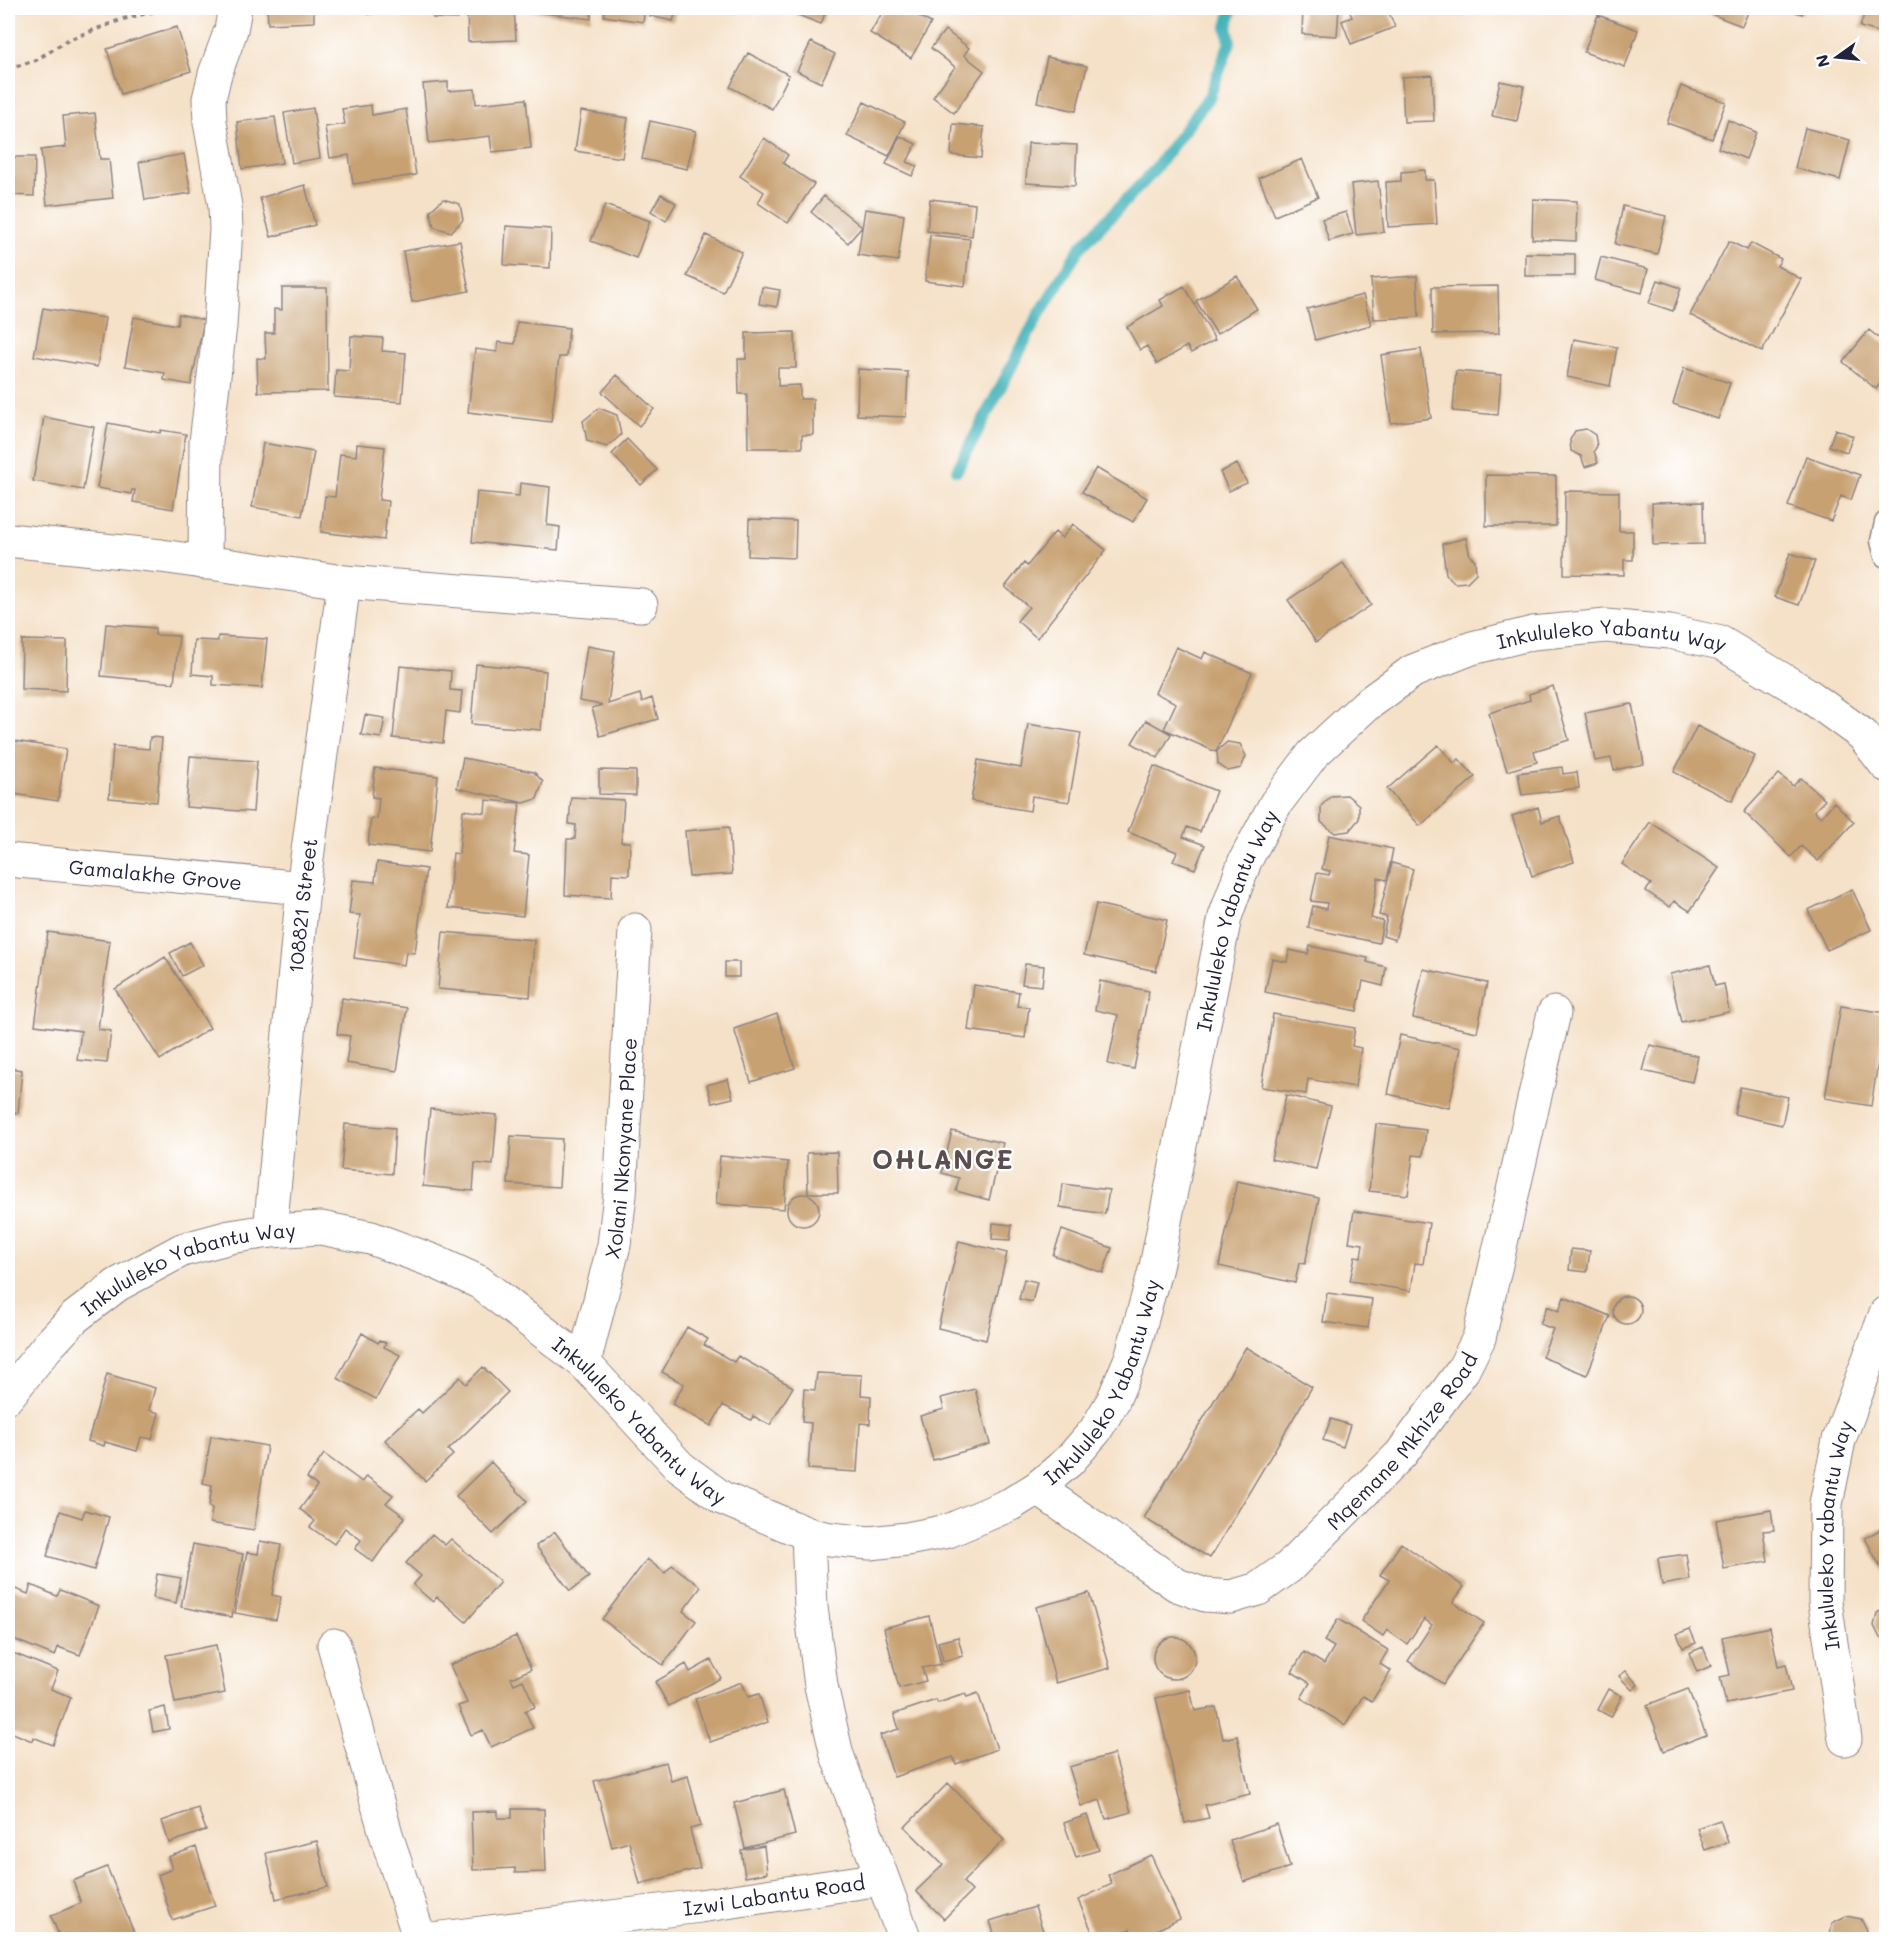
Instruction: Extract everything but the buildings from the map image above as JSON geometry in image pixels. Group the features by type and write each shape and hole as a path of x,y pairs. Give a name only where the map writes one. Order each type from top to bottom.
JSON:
{"street":[{"path":"205,563 206,442 220,326 226,229 225,206 210,122 209,99 215,74 231,30 235,8"},
{"path":"8,540 344,582 642,605"},
{"name":"108821 Street","path":"270,1231 303,888 344,582"},
{"name":"Inkululeko Yabantu Way","path":"8,1396 46,1348 74,1318 117,1285 182,1250 230,1237 270,1231 321,1228 371,1238 433,1261 479,1282 584,1363 680,1467 722,1498 808,1534 830,1539 870,1543 948,1531 1011,1504 1037,1488 1069,1461 1095,1431 1113,1401 1131,1358 1156,1267 1225,917 1245,861 1276,803 1313,754 1365,706 1413,672 1472,648 1533,633 1606,626 1670,632 1721,643 1806,693 1863,735 1887,765"},
{"name":"Gamalakhe Grove","path":"8,860 303,888"},
{"name":"Xolani Nkonyane Place","path":"584,1363 614,1245 620,1195 635,930"},
{"name":"Mqemane Mkhize Road","path":"1037,1488 1177,1585 1205,1595 1231,1596 1258,1589 1289,1567 1401,1454 1463,1370 1479,1338 1554,1013"},
{"name":"Inkululeko Yabantu Way","path":"1845,1739 1825,1602 1826,1504 1839,1440 1883,1331"},
{"name":"Izwi Labantu Road","path":"425,1940 700,1906 881,1879 837,1755 821,1686 811,1607 808,1534"},
{"path":"334,1645 386,1834 420,1940"},
{"path":"881,1879 905,1940"}],"lane":[{"path":"1887,523 1882,541 1887,556"}],"path":[{"path":"8,69 36,60 68,40 123,19 168,8"}],"waterway":[{"path":"957,470 1037,318 1079,249 1151,174 1209,97 1230,42 1227,27 1232,8"}],"district":[{"name":"OHLANGE","path":"943,1159"}]}
